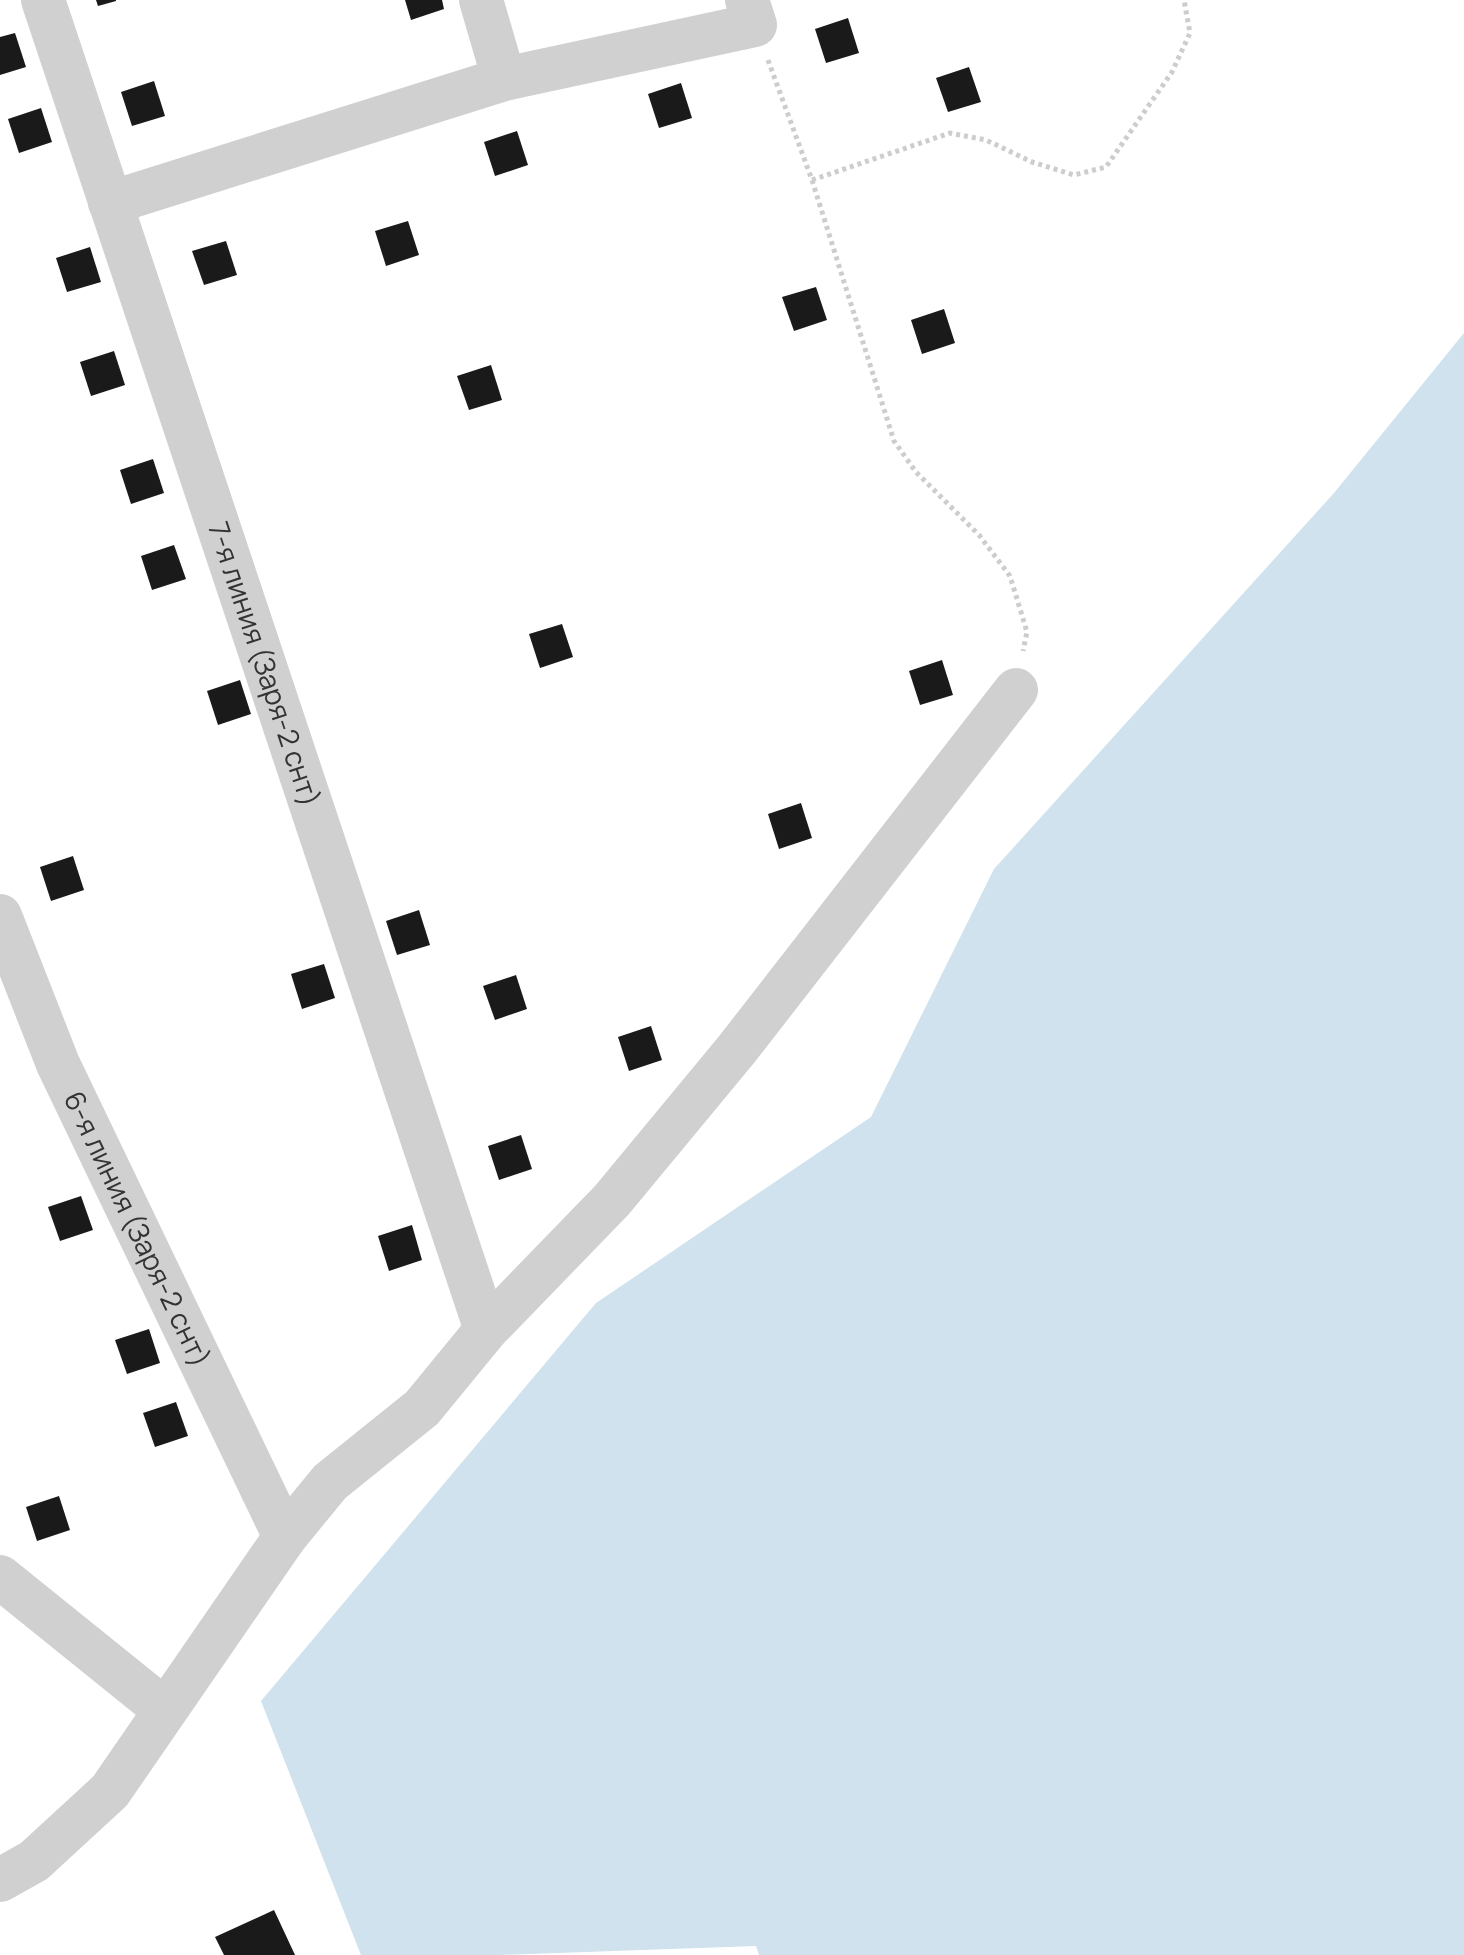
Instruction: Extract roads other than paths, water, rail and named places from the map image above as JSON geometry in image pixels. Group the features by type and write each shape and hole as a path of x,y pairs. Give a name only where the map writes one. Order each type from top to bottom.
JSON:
{"street":[{"name":"7-я линия (Заря-2 снт)","path":"43,0 486,1330"},
{"path":"481,0 504,79"},
{"path":"110,203 504,79 752,7"},
{"path":"0,1880 34,1861 110,1791 285,1537 330,1482 422,1408 486,1330 612,1200 737,1049 1016,690"},
{"name":"6-я линия (Заря-2 снт)","path":"0,916 58,1064 285,1537"},
{"path":"0,1577 165,1710"}],"water":[{"path":"1464,333 1464,1955 759,1955 756,1946 499,1955 361,1955 261,1701 596,1303 871,1117 994,869 1334,493"}]}
